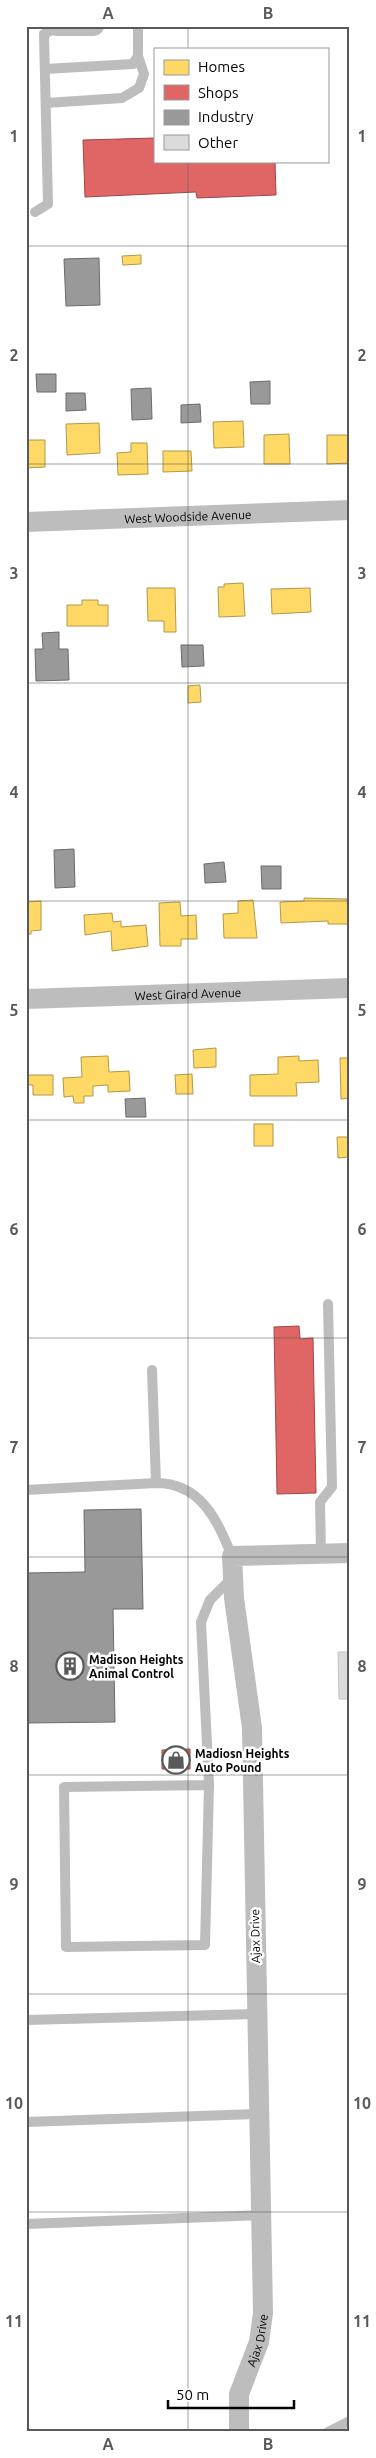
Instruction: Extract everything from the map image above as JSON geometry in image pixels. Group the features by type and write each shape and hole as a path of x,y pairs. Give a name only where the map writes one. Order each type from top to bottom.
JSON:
{"street":[{"path":"56,27 94,26"},
{"name":"West Woodside Avenue","path":"26,522 350,510"},
{"name":"West Girard Avenue","path":"26,999 350,988"},
{"path":"232,1556 350,1553"},
{"name":"Ajax Drive","path":"232,1556 233,1578 252,1728 262,2329 239,2394 239,2432"}],"lane":[{"path":"46,102 122,98 139,88 144,74 138,56 138,26"},
{"path":"35,212 48,204 44,34 56,27"},
{"path":"45,69 117,67 133,64 138,56"},
{"path":"321,1553 320,1502 332,1487 328,1304"},
{"path":"152,1370 156,1483"},
{"path":"26,1490 168,1483 192,1493 215,1517 232,1556"},
{"path":"209,1785 64,1787 66,1947 205,1945 209,1785 202,1622 210,1600 233,1578"},
{"path":"26,2020 257,2014"},
{"path":"26,2122 258,2114"},
{"path":"26,2224 260,2215"},
{"path":"328,2432 350,2421"}],"building: Homes":[{"path":"141,255 141,264 123,265 122,256"},
{"path":"243,421 244,447 214,448 213,422"},
{"path":"99,423 100,453 67,455 66,424"},
{"path":"289,434 290,464 264,464 264,435"},
{"path":"327,435 349,435 350,463 327,464"},
{"path":"26,440 45,440 45,467 26,468"},
{"path":"131,443 147,443 148,474 118,475 117,453 131,452"},
{"path":"163,451 191,451 192,471 163,472"},
{"path":"243,583 245,616 219,617 218,587 224,587 224,584"},
{"path":"147,588 175,588 176,632 164,632 164,621 148,621"},
{"path":"310,588 311,612 272,614 271,589"},
{"path":"82,600 98,600 98,605 108,605 108,626 67,626 67,605 82,605"},
{"path":"200,685 201,702 188,703 188,686"},
{"path":"304,898 347,899 349,924 328,924 328,921 281,923 280,902 304,901"},
{"path":"253,900 257,938 224,938 223,914 238,913 238,901"},
{"path":"41,901 41,930 31,931 31,934 26,934 26,902"},
{"path":"180,902 181,916 196,915 197,939 181,939 181,946 160,946 159,903"},
{"path":"112,913 113,922 121,921 121,927 146,925 148,946 112,951 111,931 85,935 84,915"},
{"path":"216,1048 216,1067 194,1068 193,1050"},
{"path":"26,1050 28,1075 53,1075 53,1095 33,1095 33,1085 26,1085"},
{"path":"349,1054 350,1098 341,1099 340,1058 349,1058"},
{"path":"108,1056 109,1072 129,1071 130,1091 108,1092 108,1085 93,1086 93,1096 84,1096 84,1103 74,1103 73,1096 64,1097 63,1078 82,1077 81,1057"},
{"path":"299,1056 299,1061 318,1060 319,1082 296,1083 297,1096 250,1096 250,1075 278,1074 278,1057"},
{"path":"192,1074 193,1094 176,1094 175,1075"},
{"path":"254,1124 273,1124 273,1146 254,1146"},
{"path":"337,1137 350,1137 350,1157 338,1158"}],"building: Shops":[{"path":"154,138 154,162 275,162 276,195 197,198 196,192 85,197 83,140"},
{"path":"299,1326 300,1339 313,1338 316,1493 277,1494 274,1327"},
{"name":"Madiosn Heights Auto Pound","path":"190,1749 190,1769 162,1769 162,1750"}],"building: Industry":[{"path":"99,258 100,305 66,306 64,259"},
{"path":"36,374 56,374 56,392 37,392"},
{"path":"270,381 270,404 251,404 250,382"},
{"path":"151,388 152,419 132,420 131,389"},
{"path":"66,393 85,393 86,410 66,411"},
{"path":"200,404 201,422 181,423 181,405"},
{"path":"59,632 59,649 68,649 69,680 36,681 35,649 43,649 42,633"},
{"path":"181,645 203,645 204,666 182,667"},
{"path":"74,849 75,887 55,888 54,850"},
{"path":"224,862 226,882 205,883 204,864"},
{"path":"261,866 281,866 281,889 262,889"},
{"path":"145,1098 146,1117 126,1117 125,1099"},
{"name":"Madison Heights Animal Control","path":"141,1509 143,1609 113,1609 115,1722 26,1723 26,1573 85,1572 84,1510"}],"building: Other":[{"path":"338,1652 350,1652 350,1699 339,1699"}],"place":[{"name":"Madison Heights Animal Control","path":"70,1666"},
{"name":"Madiosn Heights Auto Pound","path":"176,1760"}]}
